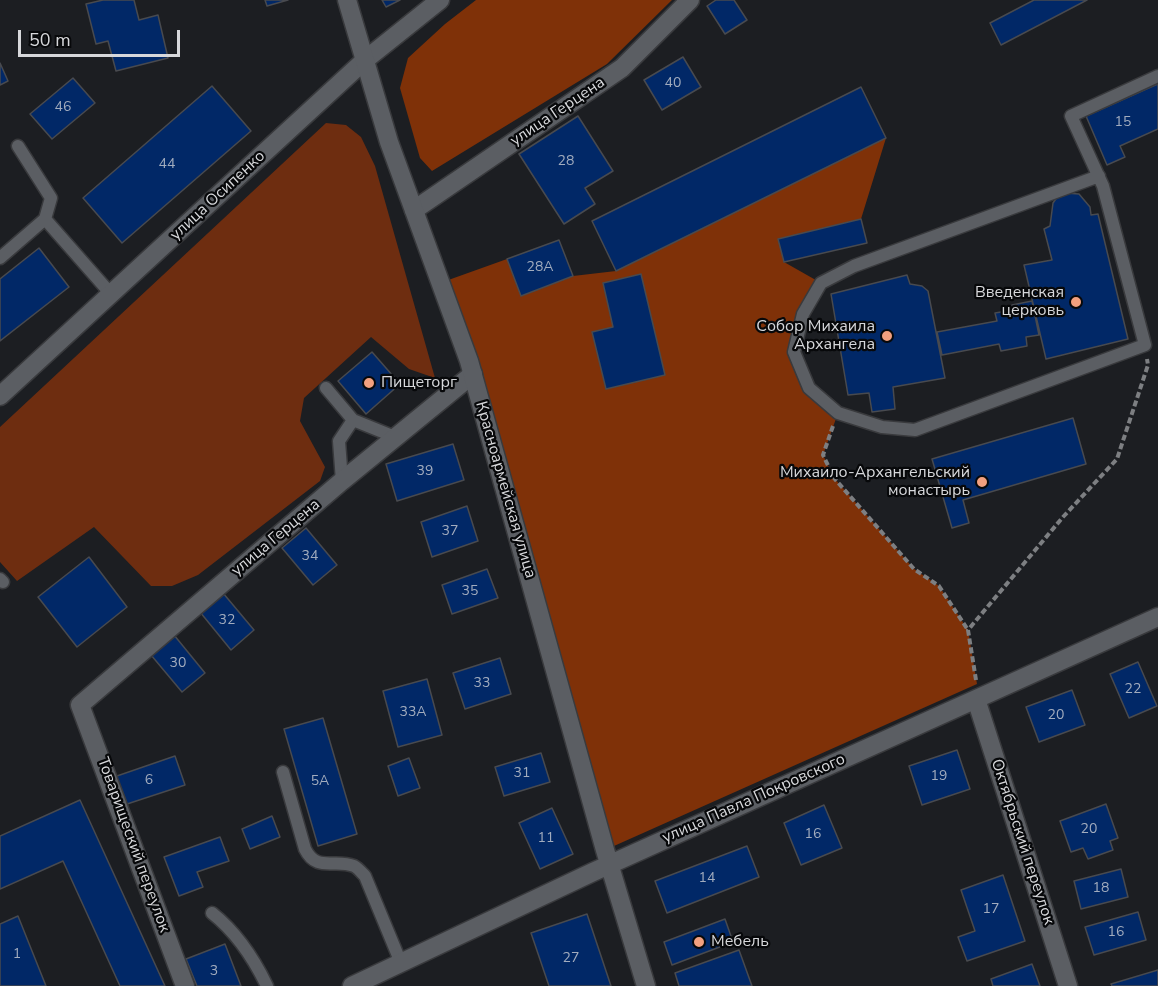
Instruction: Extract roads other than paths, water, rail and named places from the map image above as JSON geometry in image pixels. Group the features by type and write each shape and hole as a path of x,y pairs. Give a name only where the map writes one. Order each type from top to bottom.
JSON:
{"street":[{"name":"Красноармейская улица","path":"347,0 389,142 473,374 609,865 646,986"},
{"name":"улица Осипенко","path":"0,396 365,60 440,0"},
{"name":"улица Герцена","path":"414,210 622,68 690,0"},
{"name":"улица Герцена","path":"80,705 342,481 473,374"},
{"name":"улица Павла Покровского","path":"352,986 976,691 1158,617"},
{"name":"Октябрьский переулок","path":"976,691 1068,986"},
{"name":"Товарищеский переулок","path":"80,705 185,986"}],"lane":[{"path":"1099,176 854,266 821,283 803,314 794,352 810,388 838,413 882,427 915,430 1145,345 1103,186 1099,176 1071,116 1158,76"},
{"path":"0,258 45,219 51,198 18,146"},
{"path":"45,219 111,294"},
{"path":"326,388 353,420 395,437"},
{"path":"342,481 339,441 353,420"},
{"path":"283,772 305,849 310,859 320,863 354,866 365,876 401,963"},
{"path":"212,913 223,921 239,940 267,986"}],"place":[{"name":"Введенская церковь","path":"1076,302"},
{"name":"Собор Михаила Архангела","path":"887,336"},
{"name":"Пищеторг","path":"369,383"},
{"name":"Михаило-Архангельский монастырь","path":"982,482"},
{"name":"Мебель","path":"699,942"}]}
